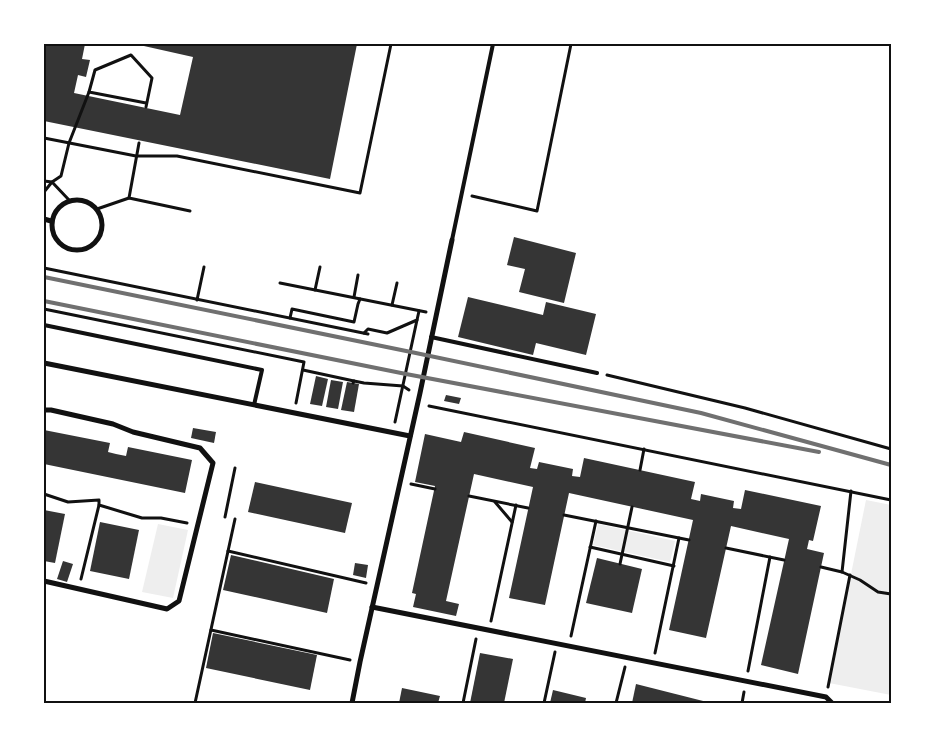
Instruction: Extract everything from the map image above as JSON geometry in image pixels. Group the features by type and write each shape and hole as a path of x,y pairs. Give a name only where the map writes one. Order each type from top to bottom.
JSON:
{"street":[{"path":"79,199 89,202 97,208 101,217 102,227 100,236 94,244 86,249 77,250 61,245 55,238 52,230 52,221 55,212 61,205 69,200 79,199"},
{"path":"44,220 52,221"},
{"path":"352,703 452,240"},
{"path":"44,363 410,436"},
{"path":"44,410 113,424 133,432 200,448 213,462 179,601 167,609 44,581"},
{"path":"372,608 826,697 832,703"}],"lane":[{"path":"452,240 493,44"},
{"path":"44,325 262,370 254,405"},
{"path":"432,337 597,373"}],"path":[{"path":"44,138 136,156 177,156 360,194 391,44"},
{"path":"462,193 537,211 571,44"},
{"path":"88,68 95,70 131,54 152,78 146,105 89,92"},
{"path":"44,192 60,176 69,143 89,92 95,70"},
{"path":"129,198 139,143"},
{"path":"44,181 52,182 69,200"},
{"path":"97,208 129,198 190,211"},
{"path":"197,300 204,267"},
{"path":"315,290 320,267"},
{"path":"44,268 366,334 368,329 387,333 417,320"},
{"path":"354,298 358,275"},
{"path":"280,283 436,314"},
{"path":"392,305 397,283"},
{"path":"290,318 292,309 354,322 360,299"},
{"path":"44,309 304,362 294,413"},
{"path":"392,432 419,311"},
{"path":"303,370 354,382 403,386"},
{"path":"597,373 745,408 891,449"},
{"path":"418,403 891,500"},
{"path":"640,470 644,449"},
{"path":"225,517 235,468"},
{"path":"400,482 435,488"},
{"path":"842,572 851,491"},
{"path":"44,494 68,502 99,500 78,589"},
{"path":"469,496 528,508"},
{"path":"494,501 512,522"},
{"path":"99,505 142,518 161,518 197,526"},
{"path":"489,631 516,505"},
{"path":"620,564 632,507"},
{"path":"564,515 689,540"},
{"path":"195,703 235,519"},
{"path":"569,647 596,521"},
{"path":"653,663 679,538"},
{"path":"590,547 674,566"},
{"path":"726,548 784,560"},
{"path":"228,551 377,585"},
{"path":"746,682 770,557"},
{"path":"821,567 850,575 878,592 891,594"},
{"path":"826,697 850,575"},
{"path":"463,703 478,628"},
{"path":"211,630 360,662"},
{"path":"544,703 556,644"},
{"path":"616,703 627,658"},
{"path":"742,703 743,698"}],"shaded area":[{"path":"866,500 891,505 891,695 829,683"},
{"path":"158,524 188,530 173,598 142,592"},
{"path":"598,524 675,541 670,562 593,545"}],"building":[{"path":"44,44 85,44 82,59 90,60 86,77 78,75 74,93 180,115 193,57 135,44 357,44 330,179 44,121"},
{"path":"514,237 576,253 564,303 519,292 525,269 507,265"},
{"path":"468,297 543,315 546,302 596,314 586,355 536,343 533,355 458,337"},
{"path":"316,376 328,379 322,406 310,404"},
{"path":"331,380 343,382 338,409 326,407"},
{"path":"347,382 359,384 354,412 341,410"},
{"path":"446,395 461,398 459,404 444,401"},
{"path":"193,428 216,432 214,443 191,438"},
{"path":"44,430 110,443 108,452 116,454 126,456 128,447 192,460 185,493 44,464"},
{"path":"464,432 535,448 530,468 537,469 539,462 573,469 572,476 580,477 584,458 695,482 691,499 700,501 701,494 734,501 733,508 741,509 745,490 821,506 813,541 809,540 807,549 824,553 798,674 761,665 789,539 731,526 706,638 669,630 693,520 569,493 545,605 509,598 533,487 474,474 446,601 459,604 456,616 413,607 416,594 412,593 435,486 415,482 425,434 461,442"},
{"path":"255,482 352,503 345,533 248,512"},
{"path":"44,510 65,514 55,563 44,561"},
{"path":"100,522 139,530 129,579 90,571"},
{"path":"231,555 334,579 327,613 223,590"},
{"path":"597,558 642,569 632,613 586,603"},
{"path":"63,561 73,564 67,582 57,579"},
{"path":"355,563 368,565 366,578 353,575"},
{"path":"213,633 317,655 310,690 206,668"},
{"path":"480,653 513,659 504,703 470,703"},
{"path":"636,684 711,703 632,703"},
{"path":"402,688 440,696 438,703 399,703"},
{"path":"553,690 586,698 585,703 550,703"}],"railway":[{"path":"44,277 701,413 891,465"},
{"path":"44,301 406,374 819,452"}]}
